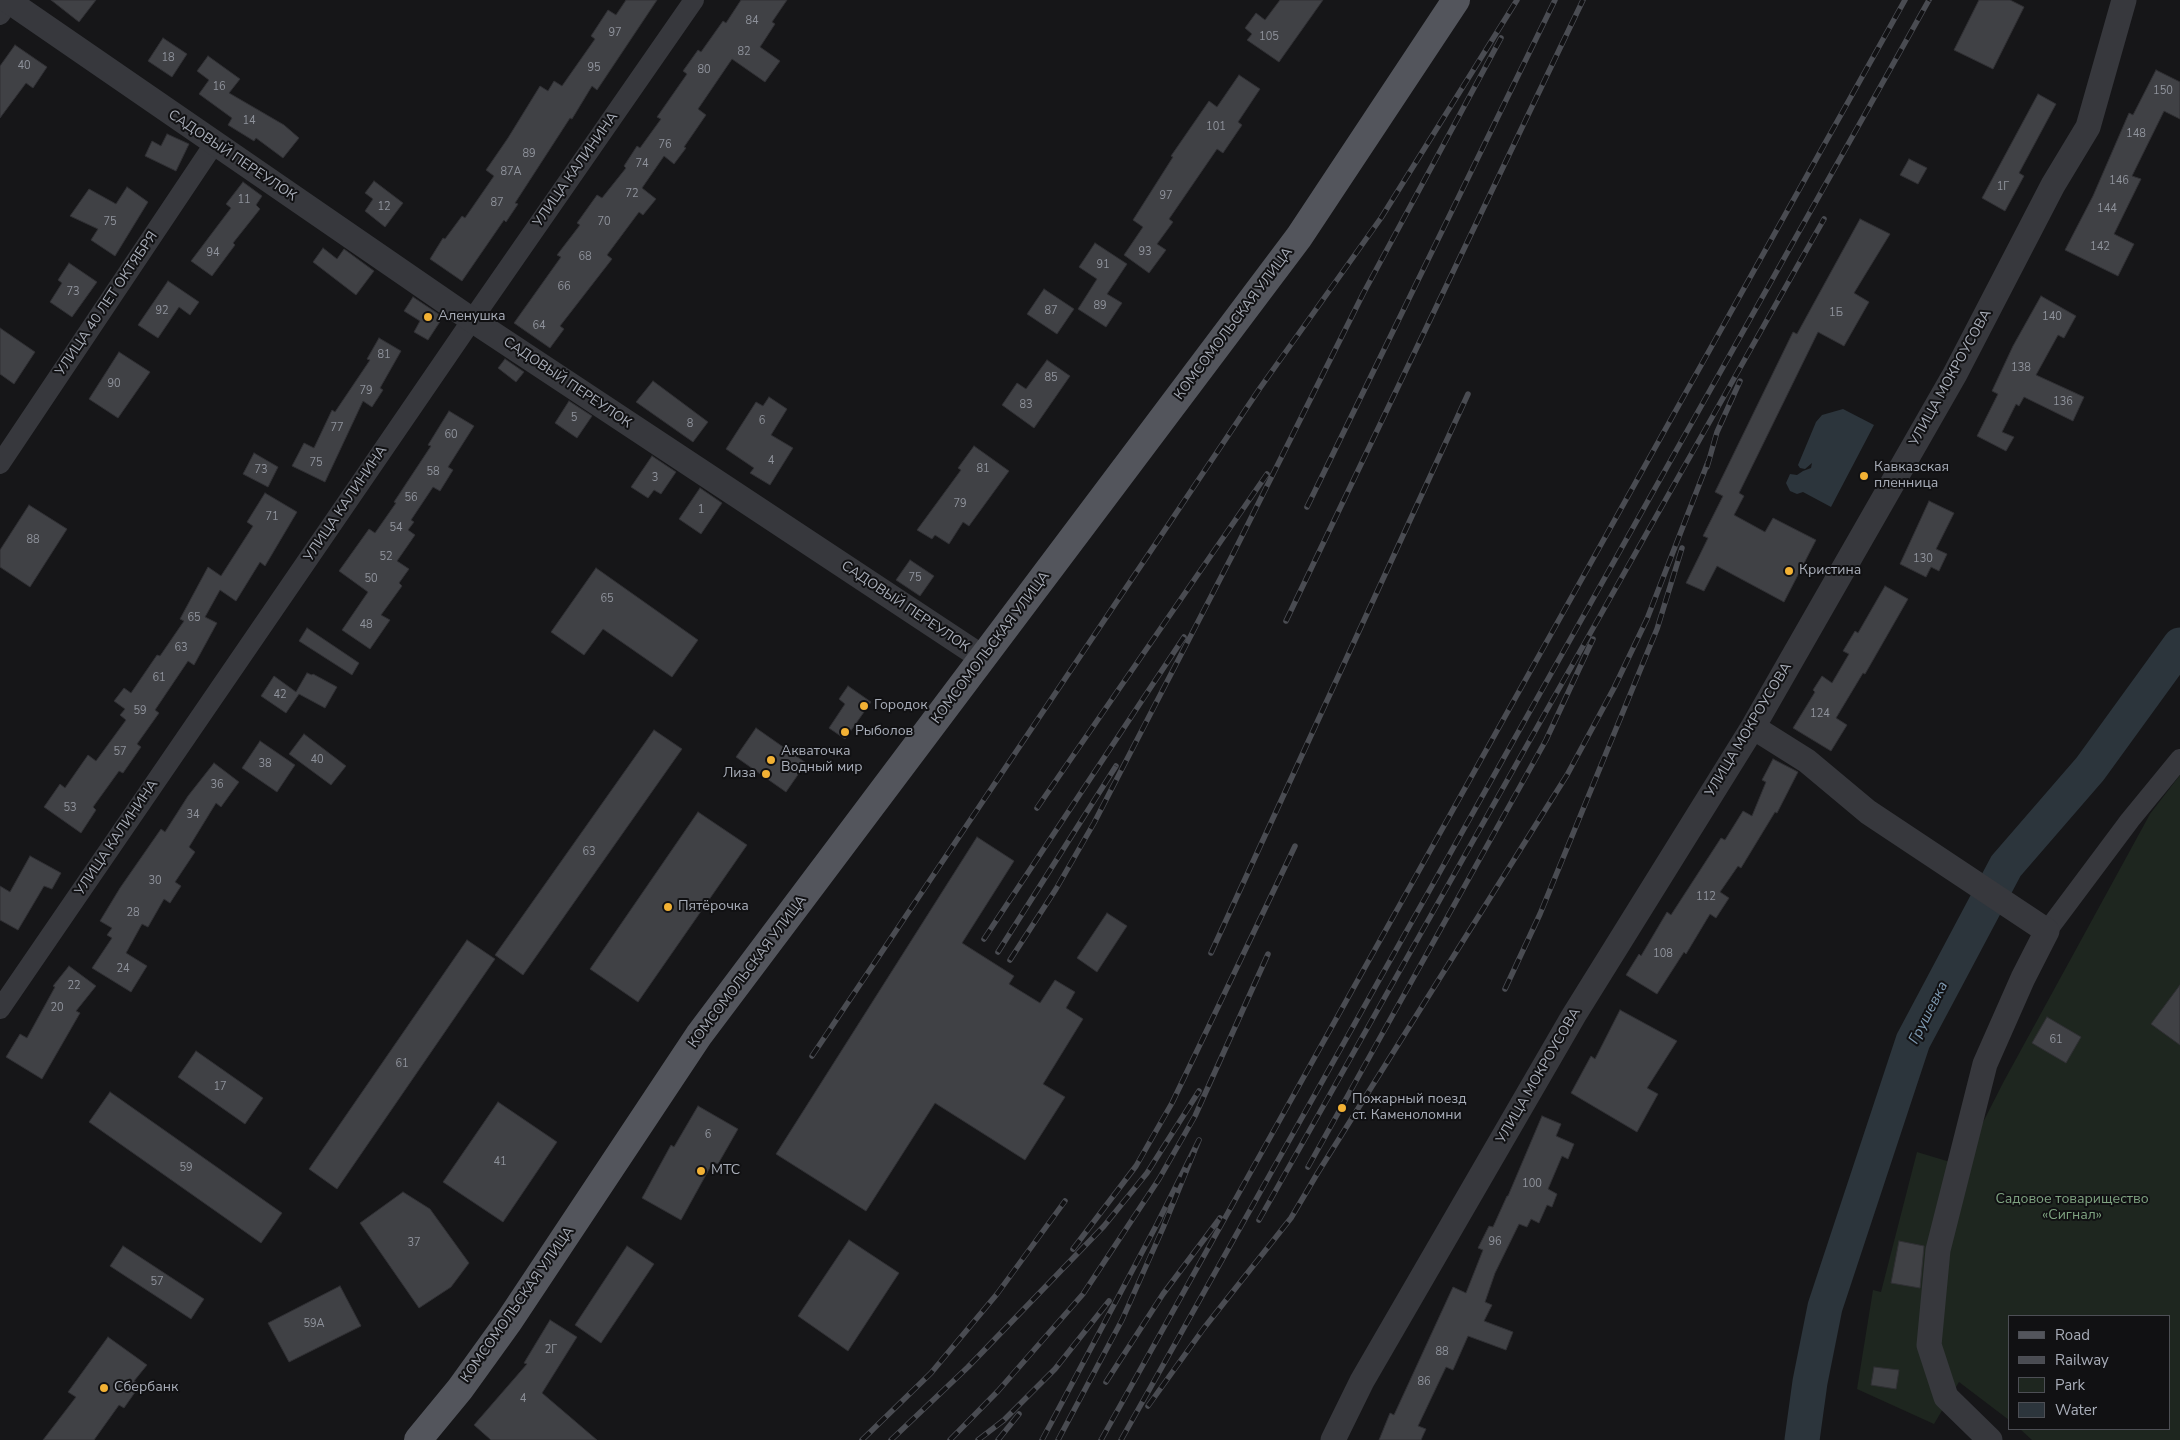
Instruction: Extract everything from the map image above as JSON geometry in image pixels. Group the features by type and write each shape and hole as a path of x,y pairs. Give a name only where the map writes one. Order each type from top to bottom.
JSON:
{"main road":[{"name":"КОМСОМОЛЬСКАЯ УЛИЦА","path":"418,1440 460,1388 509,1321 699,1035 1299,237 1456,0"}],"street":[{"name":"УЛИЦА КАЛИНИНА","path":"0,1009 472,320 694,0"},
{"name":"УЛИЦА МОКРОУСОВА","path":"1333,1440 1362,1381 1574,1015 1753,727 1955,374 2053,184 2088,127 2124,0"},
{"name":"САДОВЫЙ ПЕРЕУЛОК","path":"6,4 472,320 983,658"},
{"name":"УЛИЦА 40 ЛЕТ ОКТЯБРЯ","path":"0,464 214,144"},
{"path":"1753,727 1807,761 1868,812 2047,931"},
{"path":"1990,1440 1946,1397 1929,1344 1938,1250 1985,1064 2023,978 2047,931 2130,820 2180,759"}],"green space":[{"name":"Садовое товарищество «Сигнал»","path":"2180,775 2180,1440 2032,1440 2021,1430 2170,1430 2170,1315 2008,1315 2008,1419 1959,1382 1934,1424 1857,1389 1873,1290 1881,1292 1917,1152 1970,1168 1975,1138 2004,1081 2150,814"}],"water":[{"path":"1843,409 1874,425 1831,507 1803,492 1797,494 1790,491 1786,483 1790,474 1797,475 1811,468 1812,463 1805,469 1800,468 1798,465 1816,422 1822,415"}],"building":[{"path":"51,0 96,0 79,22"},
{"path":"626,0 657,0 597,90 592,86 515,203 518,204 506,222 504,220 462,281 430,259 443,238 445,239 462,216 465,218 494,176 486,170 540,86 548,91 554,81 562,86 595,39 591,36 608,10 616,15"},
{"path":"741,0 787,0 772,22 775,24 760,47 780,61 765,82 732,59 698,109 706,115 684,147 686,148 674,164 664,156 642,188 656,199 643,215 639,212 607,255 612,259 560,326 564,329 550,348 514,323 561,257 557,255 580,225 577,223 597,195 602,198 626,168 624,166 637,146 640,148 661,119 657,117 687,74 683,71 698,50 701,52 723,21 726,23"},
{"path":"1280,0 1323,0 1279,62 1247,40 1252,34 1245,28 1256,13 1265,20"},
{"path":"1979,0 2010,0 2024,7 1993,69 1954,50"},
{"path":"163,38 187,54 172,77 148,61"},
{"path":"15,45 47,67 33,88 26,83 0,118 0,66"},
{"path":"208,56 240,79 229,93 284,125 299,138 283,158 256,138 254,141 228,125 232,118 199,94 209,80 197,71"},
{"path":"2156,70 2180,82 2180,119 2164,111 2132,176 2141,179 2114,234 2134,244 2118,276 2065,250 2093,196 2129,113 2133,115"},
{"path":"1239,75 1260,89 1238,122 1242,125 1223,153 1217,149 1169,219 1173,222 1157,244 1166,250 1149,273 1124,255 1143,227 1133,220 1173,157 1171,156 1209,101 1217,107"},
{"path":"2038,94 2056,104 2019,173 2024,176 2005,211 1982,198"},
{"path":"167,134 189,144 176,171 145,156 152,141 161,146"},
{"path":"1909,159 1927,168 1918,184 1900,175"},
{"path":"374,181 403,203 385,227 365,211 373,199 365,193"},
{"path":"243,182 262,196 256,205 260,209 233,243 235,245 212,276 191,261 231,208 226,204"},
{"path":"127,187 148,202 115,256 91,240 98,229 70,216 89,189 116,204"},
{"path":"1860,219 1890,234 1854,293 1869,302 1844,346 1818,332 1739,493 1744,496 1734,515 1765,532 1773,518 1816,540 1784,602 1717,566 1704,591 1686,583 1708,538 1703,536 1723,496 1715,492 1793,332 1797,334"},
{"path":"1095,243 1127,264 1107,294 1122,303 1106,327 1078,309 1097,279 1079,267"},
{"path":"323,248 337,259 344,249 374,271 356,295 313,262"},
{"path":"69,263 97,282 72,317 50,302 62,283 58,280"},
{"path":"168,281 199,302 190,315 179,307 158,338 138,325"},
{"path":"1044,289 1074,309 1057,334 1027,314"},
{"path":"2041,296 2076,316 2064,338 2058,335 2036,375 2084,397 2073,421 2024,397 2019,406 2016,404 2002,432 2014,437 2006,451 1977,436 1998,394 1992,391 2013,346"},
{"name":"Аленушка","path":"413,297 443,317 428,340 414,332 420,321 404,311"},
{"path":"0,328 35,352 14,384 0,374"},
{"path":"379,338 401,351 380,388 383,390 372,407 363,401 325,482 292,466 304,443 314,448 332,410 335,412 370,360 367,359"},
{"path":"119,352 150,372 118,418 89,399"},
{"path":"505,359 524,372 516,382 498,368"},
{"path":"1047,360 1070,376 1034,428 1002,405 1017,383 1026,389"},
{"path":"653,381 708,422 693,442 636,402"},
{"path":"769,397 787,409 771,435 793,448 770,485 750,473 754,468 726,449 756,402 763,406"},
{"path":"569,401 592,416 577,438 555,423"},
{"path":"449,411 474,426 448,467 453,470 440,491 433,487 411,520 414,522 408,530 415,535 397,561 409,569 399,583 402,586 381,615 390,620 370,649 342,630 368,592 339,571 369,529 375,533 396,503 394,502 431,446 428,445"},
{"path":"974,446 1009,471 969,526 963,522 949,544 935,535 932,539 917,530 961,470 958,468"},
{"path":"254,453 278,467 268,487 243,474"},
{"path":"652,456 676,472 661,494 654,490 648,498 631,487"},
{"path":"700,488 722,503 701,534 679,519"},
{"path":"265,493 297,512 265,566 260,562 236,601 220,590 205,617 217,623 194,665 188,661 155,710 159,713 137,744 141,747 123,773 119,771 93,807 96,810 81,833 44,807 60,784 65,788 88,755 96,761 126,720 120,715 125,709 114,701 124,688 131,693 157,655 160,656 184,621 180,619 208,567 221,576 253,526 247,522"},
{"path":"1929,501 1954,513 1936,549 1947,554 1939,571 1931,567 1926,577 1900,564"},
{"path":"29,505 67,529 30,587 0,567 0,550"},
{"path":"910,560 934,576 920,596 896,580"},
{"path":"596,568 698,640 672,677 603,629 584,655 551,632"},
{"path":"1885,586 1908,599 1865,674 1863,673 1836,718 1847,725 1831,751 1793,728 1815,692 1813,690 1822,676 1832,683 1849,654 1843,651 1855,631 1858,633"},
{"path":"307,628 359,663 352,675 299,641"},
{"path":"307,673 313,674 337,687 325,708 299,694 286,713 261,696 274,676 296,692"},
{"path":"848,686 871,702 845,739 829,728 845,704 839,699"},
{"name":"Акваточка Водный мир","path":"756,728 806,763 786,792 736,757"},
{"path":"654,730 682,749 523,975 495,955"},
{"path":"304,734 346,766 331,785 289,754"},
{"path":"260,741 295,765 277,792 242,768"},
{"path":"1773,759 1798,772 1777,813 1775,812 1741,868 1738,866 1720,892 1729,898 1716,918 1710,914 1686,954 1684,952 1657,994 1626,975 1639,954 1641,956 1667,912 1671,915 1721,838 1725,840 1743,811 1752,816 1766,782 1762,780"},
{"path":"214,763 239,782 221,807 216,803 189,847 195,852 175,882 181,886 170,903 164,899 148,927 142,924 126,953 147,966 131,992 92,968 112,938 107,935 112,928 100,921 120,888 161,829 165,832 188,796"},
{"name":"Пятёрочка","path":"698,812 747,845 638,1002 590,969"},
{"path":"977,837 1014,861 962,943 1014,976 1009,984 1040,1003 1055,980 1075,992 1066,1008 1083,1019 1043,1084 1065,1097 1025,1160 935,1103 866,1211 776,1154"},
{"path":"30,856 61,873 52,889 44,886 18,930 0,920 0,886 10,892"},
{"path":"1107,913 1127,926 1097,972 1077,958"},
{"path":"467,940 495,959 337,1189 309,1169"},
{"path":"69,966 96,986 76,1011 80,1013 42,1079 6,1057 20,1034 27,1038 55,987 53,986"},
{"path":"2180,985 2180,1045 2151,1024"},
{"path":"1620,1010 1677,1041 1647,1088 1658,1094 1637,1132 1571,1093 1591,1056 1595,1059"},
{"path":"2047,1017 2081,1037 2066,1063 2032,1043"},
{"path":"196,1051 263,1098 245,1124 178,1077"},
{"path":"110,1092 282,1213 261,1243 89,1122"},
{"path":"498,1102 557,1142 503,1222 443,1182"},
{"path":"698,1106 738,1129 718,1164 713,1162 681,1220 642,1198 671,1145 674,1147"},
{"path":"1542,1116 1561,1124 1556,1136 1574,1144 1568,1159 1562,1156 1548,1189 1557,1194 1552,1207 1547,1205 1539,1223 1531,1219 1527,1227 1519,1224 1495,1273 1485,1302 1492,1305 1484,1321 1513,1332 1506,1350 1468,1336 1453,1370 1446,1367 1418,1426 1426,1429 1421,1440 1379,1440 1390,1413 1394,1415 1453,1287 1466,1293 1483,1250 1478,1248 1489,1226 1493,1227"},
{"path":"403,1192 430,1209 469,1263 451,1287 419,1308 360,1223"},
{"path":"849,1240 899,1273 848,1351 798,1316"},
{"path":"1899,1241 1924,1246 1920,1288 1891,1283"},
{"path":"123,1246 204,1299 191,1319 110,1266"},
{"path":"627,1246 654,1264 601,1343 575,1325"},
{"path":"340,1286 361,1326 289,1362 268,1323"},
{"path":"550,1320 577,1337 542,1393 597,1440 491,1440 474,1425 527,1364 524,1363"},
{"name":"Сбербанк","path":"108,1337 147,1365 134,1381 140,1385 124,1408 119,1405 94,1440 43,1440 76,1397 68,1392"},
{"path":"1874,1367 1899,1370 1896,1389 1871,1385"}],"waterway":[{"name":"Грушевка","path":"1802,1440 1810,1382 1825,1307 1913,1041 2006,866 2090,769 2180,645"}],"railway":[{"path":"812,1056 1260,388 1381,218 1517,0"},
{"path":"1307,507 1555,0"},
{"path":"1286,621 1583,0"},
{"path":"1101,1440 1905,0"},
{"path":"1121,1440 1929,0"},
{"path":"1010,960 1056,889 1094,823 1233,554 1363,294 1501,38"},
{"path":"1259,1220 1824,219"},
{"path":"1707,467 1717,432 1740,381"},
{"path":"1211,953 1468,394"},
{"path":"1148,1406 1204,1328 1291,1218 1567,775 1614,688 1647,619 1708,462"},
{"path":"1037,808 1267,474"},
{"path":"1505,989 1540,914 1657,629 1682,548"},
{"path":"984,939 1184,637"},
{"path":"1308,1167 1546,740 1593,639"},
{"path":"998,952 1116,766"},
{"path":"1073,1249 1136,1166 1172,1103 1295,846"},
{"path":"950,1440 998,1391 1083,1294 1159,1179 1195,1116 1268,954"},
{"path":"891,1440 968,1367 1104,1226 1147,1173 1199,1091"},
{"path":"1042,1440 1157,1224 1199,1140 1163,1228 1122,1320 1058,1440"},
{"path":"862,1440 931,1373 997,1294 1065,1201"},
{"path":"1106,1382 1163,1294 1220,1218"},
{"path":"978,1440 1004,1420 1055,1369 1109,1301"},
{"path":"998,1440 1019,1414"}],"place":[{"name":"Аленушка","path":"428,317"},
{"name":"Кавказская пленница","path":"1864,476"},
{"name":"Кристина","path":"1789,571"},
{"name":"Городок","path":"864,706"},
{"name":"Рыболов","path":"845,732"},
{"name":"Акваточка Водный мир","path":"771,760"},
{"name":"Лиза","path":"766,774"},
{"name":"Пятёрочка","path":"668,907"},
{"name":"Пожарный поезд ст. Каменоломни","path":"1342,1108"},
{"name":"МТС","path":"701,1171"},
{"name":"Сбербанк","path":"104,1388"}]}
